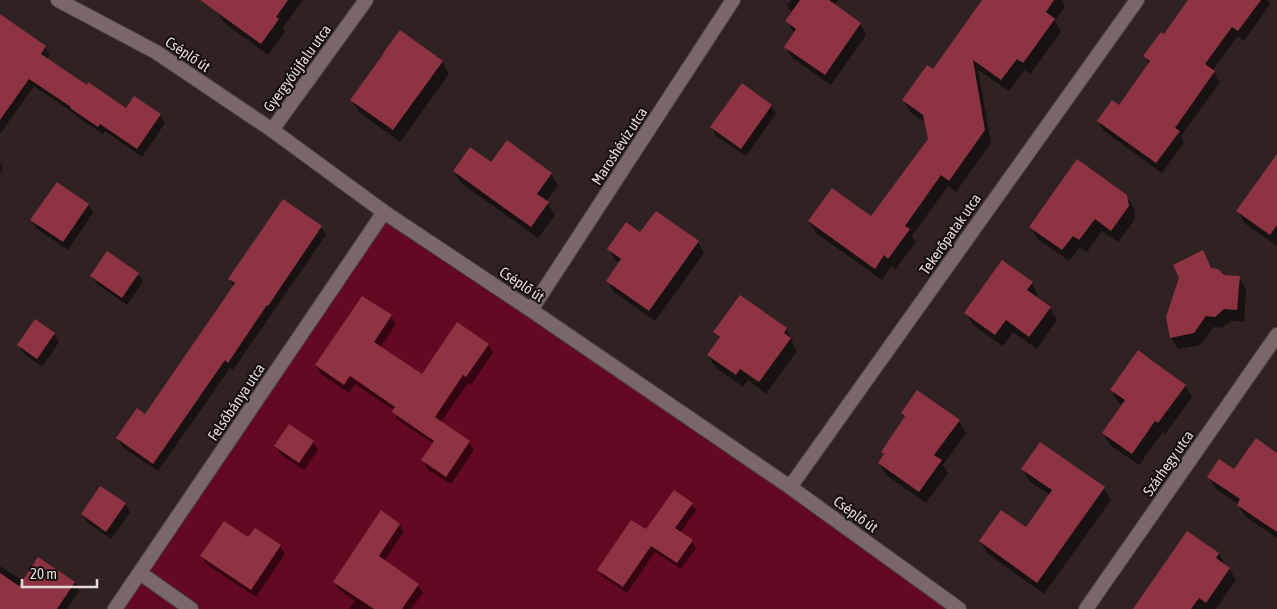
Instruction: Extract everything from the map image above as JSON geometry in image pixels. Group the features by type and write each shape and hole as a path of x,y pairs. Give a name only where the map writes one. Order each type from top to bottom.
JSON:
{"street":[{"name":"Cséplő út","path":"58,0 156,52 272,130 384,212 790,487 959,609"},
{"name":"Gyergyóújfalu utca","path":"272,130 366,0"},
{"name":"Maroshévíz utca","path":"531,310 733,0"},
{"name":"Tekerőpatak utca","path":"790,487 1137,0"},
{"name":"Felsőbánya utca","path":"115,609 384,212"},
{"name":"Szárhegy utca","path":"1086,609 1277,335"},
{"path":"140,573 191,609"}],"shaded area":[{"path":"384,212 959,609 115,609"}],"building":[{"path":"200,0 288,0 276,17 279,19 261,44"},
{"path":"800,0 829,0 861,23 825,75 784,47 796,29 785,21"},
{"path":"982,0 1054,0 1046,12 1055,19 1023,63 1017,59 1001,80 973,60 985,130 949,181 941,175 905,226 910,229 888,259 884,255 875,269 808,221 832,188 871,216 928,139 923,115 902,100 927,65 933,69"},
{"path":"1188,0 1261,0 1238,31 1232,27 1205,64 1215,71 1175,128 1180,131 1156,163 1097,121 1112,100 1119,105 1150,61 1143,56 1161,32 1164,34"},
{"path":"0,14 46,46 41,54 87,85 88,82 126,108 134,96 161,114 137,149 100,124 98,127 29,79 0,120"},
{"path":"400,30 443,61 393,130 350,100"},
{"path":"742,83 772,105 741,149 710,127"},
{"path":"507,140 552,173 537,194 549,202 531,227 453,171 470,147 491,162"},
{"path":"1277,154 1277,225 1270,235 1236,211"},
{"path":"1077,159 1127,195 1129,206 1111,231 1095,219 1079,240 1073,236 1062,250 1029,227"},
{"path":"57,182 89,204 63,242 30,220"},
{"path":"283,199 322,226 228,363 225,360 153,464 116,438 137,408 145,414 235,283 228,279"},
{"path":"656,211 699,241 649,311 606,281 621,259 607,249 626,222 640,232"},
{"path":"1203,250 1211,268 1218,269 1224,275 1240,276 1237,310 1224,309 1215,317 1206,316 1194,333 1170,338 1166,317 1179,278 1173,265"},
{"path":"107,251 139,273 122,298 90,276"},
{"path":"1002,260 1033,282 1027,290 1051,307 1029,337 1006,320 995,335 964,313"},
{"path":"740,295 787,328 784,333 791,338 759,382 740,369 736,375 707,355 720,337 713,332"},
{"path":"362,296 392,315 374,342 422,374 457,322 489,344 466,377 463,375 435,417 470,441 446,477 421,460 434,441 392,412 395,407 350,376 344,385 315,365"},
{"path":"35,319 55,333 37,359 17,345"},
{"path":"1138,350 1186,385 1158,423 1155,421 1132,454 1102,433 1125,400 1110,390"},
{"path":"917,390 960,420 934,455 942,460 919,492 878,463 884,454 881,452 905,416 901,413"},
{"path":"289,424 314,441 299,463 274,446"},
{"path":"1256,438 1277,453 1277,532 1237,505 1240,499 1207,477 1219,459 1234,469"},
{"path":"1040,442 1105,487 1037,583 979,541 1001,510 1026,527 1052,490 1021,469"},
{"path":"100,486 126,503 106,532 81,514"},
{"path":"674,490 693,503 675,528 693,540 677,563 651,546 623,587 597,570 631,520 646,529"},
{"path":"381,510 400,524 379,556 419,584 402,609 374,609 333,582"},
{"path":"224,521 248,537 255,528 281,545 251,590 200,556"},
{"path":"1187,531 1219,553 1216,558 1230,568 1206,603 1199,598 1191,609 1133,609"},
{"path":"38,557 75,582 57,609 0,609 0,573 19,586"}]}
